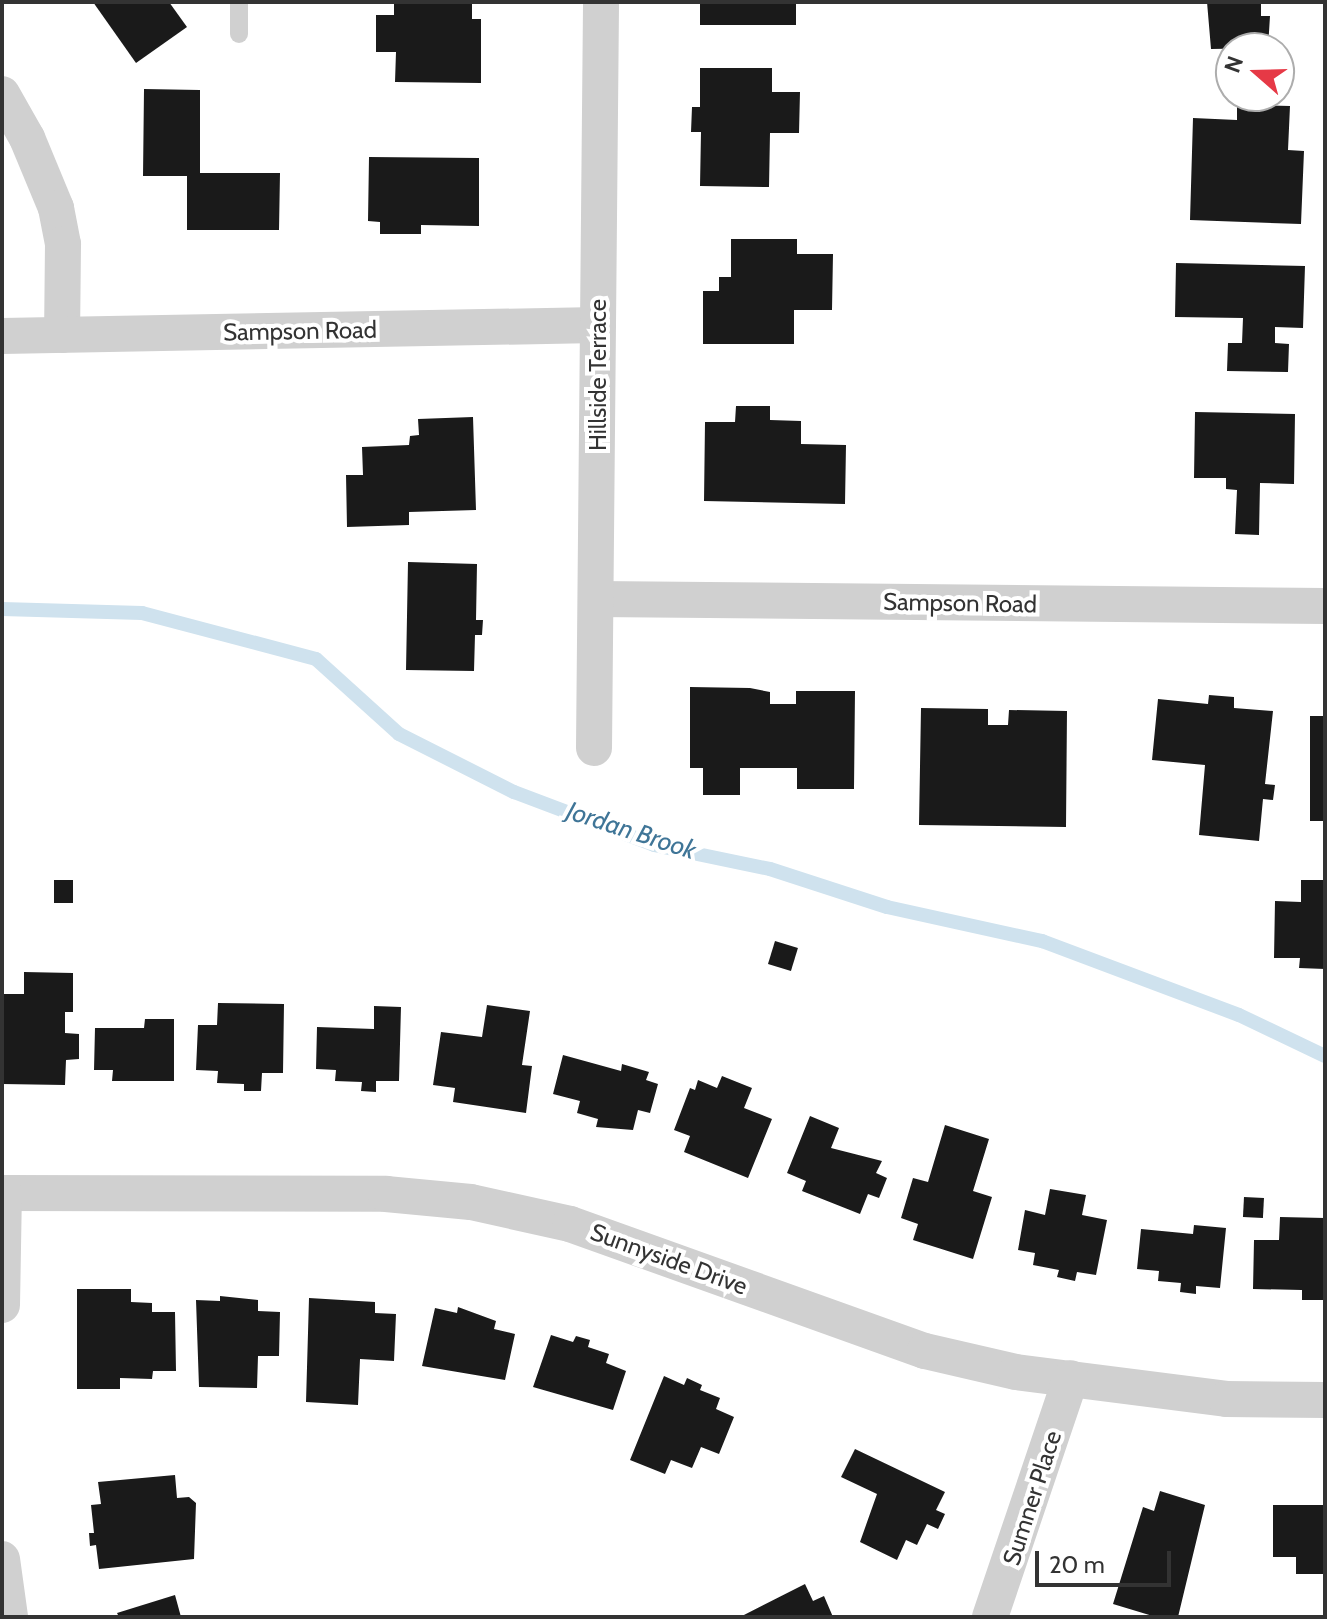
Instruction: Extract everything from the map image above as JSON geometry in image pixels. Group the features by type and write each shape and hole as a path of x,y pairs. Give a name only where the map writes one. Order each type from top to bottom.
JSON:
{"street":[{"name":"Hillside Terrace","path":"594,748 601,2"},
{"path":"2,94 27,138 56,208 63,244 62,335"},
{"name":"Sampson Road","path":"2,336 598,325"},
{"name":"Sampson Road","path":"596,599 1325,606"},
{"path":"2,1305 3,1193"},
{"name":"Sunnyside Drive","path":"3,1193 386,1194 471,1202 570,1224 925,1351 1071,1378 1226,1399 1325,1400"},
{"name":"Sumner Place","path":"990,1617 1071,1378"},
{"path":"2,1559 10,1617"}],"lane":[{"path":"239,2 239,34"}],"building":[{"path":"93,2 169,2 187,27 136,63"},
{"path":"394,2 472,2 472,19 481,19 481,83 395,82 396,52 376,52 376,15 394,15"},
{"path":"700,2 796,2 796,25 700,25"},
{"path":"1207,2 1261,2 1261,16 1270,16 1269,32 1215,32 1215,49 1211,49"},
{"path":"700,68 772,68 772,92 800,92 799,133 770,133 769,187 700,186 701,132 691,132 692,107 700,107"},
{"path":"144,89 200,90 200,173 280,173 279,230 187,230 187,176 143,176"},
{"path":"1237,112 1290,112 1288,150 1304,151 1301,224 1190,220 1193,118 1237,120"},
{"path":"369,157 479,158 479,226 421,225 421,234 380,234 380,222 368,221"},
{"path":"731,239 797,239 797,254 833,254 832,310 794,310 794,344 703,344 703,291 719,291 719,277 731,277"},
{"path":"1176,263 1305,266 1303,328 1275,327 1275,343 1289,344 1288,372 1227,371 1228,343 1242,343 1243,318 1175,317"},
{"path":"736,406 770,406 770,420 801,421 801,444 846,445 845,504 704,501 705,422 735,422"},
{"path":"1195,412 1295,414 1294,484 1260,483 1259,535 1235,534 1237,490 1226,489 1226,478 1194,478"},
{"path":"473,417 476,510 409,512 409,525 347,527 346,475 363,475 362,447 409,445 410,436 419,435 418,419"},
{"path":"408,562 477,564 476,620 483,620 482,635 475,635 474,671 406,670"},
{"path":"690,687 750,688 770,692 770,704 796,704 796,691 855,691 854,789 797,789 797,768 740,768 740,795 703,795 703,768 690,768"},
{"path":"1209,695 1234,697 1234,708 1273,711 1265,784 1275,785 1273,800 1263,799 1259,841 1199,835 1205,765 1152,760 1158,699 1208,704"},
{"path":"921,708 988,709 988,725 1008,725 1009,710 1067,711 1066,827 919,825"},
{"path":"1310,716 1325,716 1325,821 1310,821"},
{"path":"54,880 73,880 73,903 54,903"},
{"path":"1301,880 1325,880 1325,969 1299,968 1300,958 1274,958 1275,901 1301,902"},
{"path":"775,941 798,948 791,971 768,964"},
{"path":"24,972 73,973 73,1012 65,1012 65,1033 79,1034 79,1059 66,1060 65,1085 2,1084 2,994 24,994"},
{"path":"218,1003 284,1004 283,1073 262,1073 261,1091 244,1091 244,1084 217,1083 218,1071 196,1070 198,1025 217,1025"},
{"path":"487,1005 530,1011 522,1065 532,1066 526,1113 453,1102 455,1088 433,1085 441,1032 482,1037"},
{"path":"374,1006 401,1007 399,1081 376,1081 376,1092 361,1091 362,1082 335,1081 336,1070 316,1069 317,1027 374,1029"},
{"path":"145,1019 174,1019 174,1081 112,1081 113,1070 94,1070 95,1028 144,1028"},
{"path":"563,1055 621,1071 622,1064 649,1072 646,1080 658,1084 650,1113 638,1110 633,1130 596,1127 598,1119 577,1113 580,1101 553,1094"},
{"path":"722,1076 752,1088 744,1108 772,1119 748,1178 684,1152 690,1136 674,1130 690,1088 695,1090 698,1080 717,1088"},
{"path":"810,1116 839,1128 831,1148 882,1161 876,1173 887,1178 879,1198 868,1194 860,1214 802,1191 806,1181 787,1173"},
{"path":"945,1125 989,1139 973,1191 992,1197 973,1259 913,1240 918,1224 901,1218 913,1178 928,1182"},
{"path":"1050,1189 1086,1195 1082,1215 1107,1220 1096,1275 1077,1272 1075,1281 1057,1277 1059,1270 1033,1265 1035,1253 1018,1250 1025,1210 1045,1215"},
{"path":"1244,1197 1264,1198 1263,1218 1243,1217"},
{"path":"1280,1217 1325,1218 1325,1300 1302,1300 1302,1290 1253,1289 1254,1240 1279,1240"},
{"path":"1194,1225 1226,1228 1220,1288 1196,1286 1196,1294 1180,1292 1181,1283 1158,1281 1159,1271 1137,1269 1141,1229 1193,1234"},
{"path":"77,1289 131,1289 131,1302 152,1303 152,1312 175,1312 176,1371 153,1371 152,1379 120,1378 120,1389 77,1389"},
{"path":"220,1296 258,1300 258,1311 280,1312 279,1356 258,1356 257,1388 199,1387 196,1300 220,1301"},
{"path":"309,1298 375,1302 375,1313 396,1314 394,1361 360,1359 358,1405 306,1402"},
{"path":"458,1307 496,1321 494,1329 515,1334 505,1380 422,1366 435,1308 457,1313"},
{"path":"551,1335 573,1342 576,1336 590,1340 588,1347 609,1354 606,1363 626,1371 613,1410 533,1387"},
{"path":"664,1376 684,1385 687,1378 702,1385 700,1390 720,1398 716,1409 734,1417 719,1454 701,1447 692,1468 671,1460 665,1474 630,1460"},
{"path":"855,1449 945,1492 936,1510 945,1514 938,1529 927,1524 917,1545 906,1540 897,1560 860,1542 877,1494 841,1477"},
{"path":"175,1475 177,1498 189,1497 196,1503 194,1559 99,1569 96,1545 90,1546 89,1533 94,1533 91,1505 101,1504 98,1482"},
{"path":"1160,1491 1205,1505 1178,1617 1156,1617 1113,1604 1143,1507 1154,1511"},
{"path":"1273,1505 1325,1505 1325,1574 1296,1574 1296,1557 1273,1557"},
{"path":"805,1584 813,1601 824,1596 833,1617 740,1617"},
{"path":"175,1595 181,1617 119,1617 117,1613"}],"waterway":[{"name":"Jordan Brook","path":"2,609 142,613 316,659 399,734 514,792 654,845 770,869 887,907 1042,941 1239,1015 1325,1056"}]}
